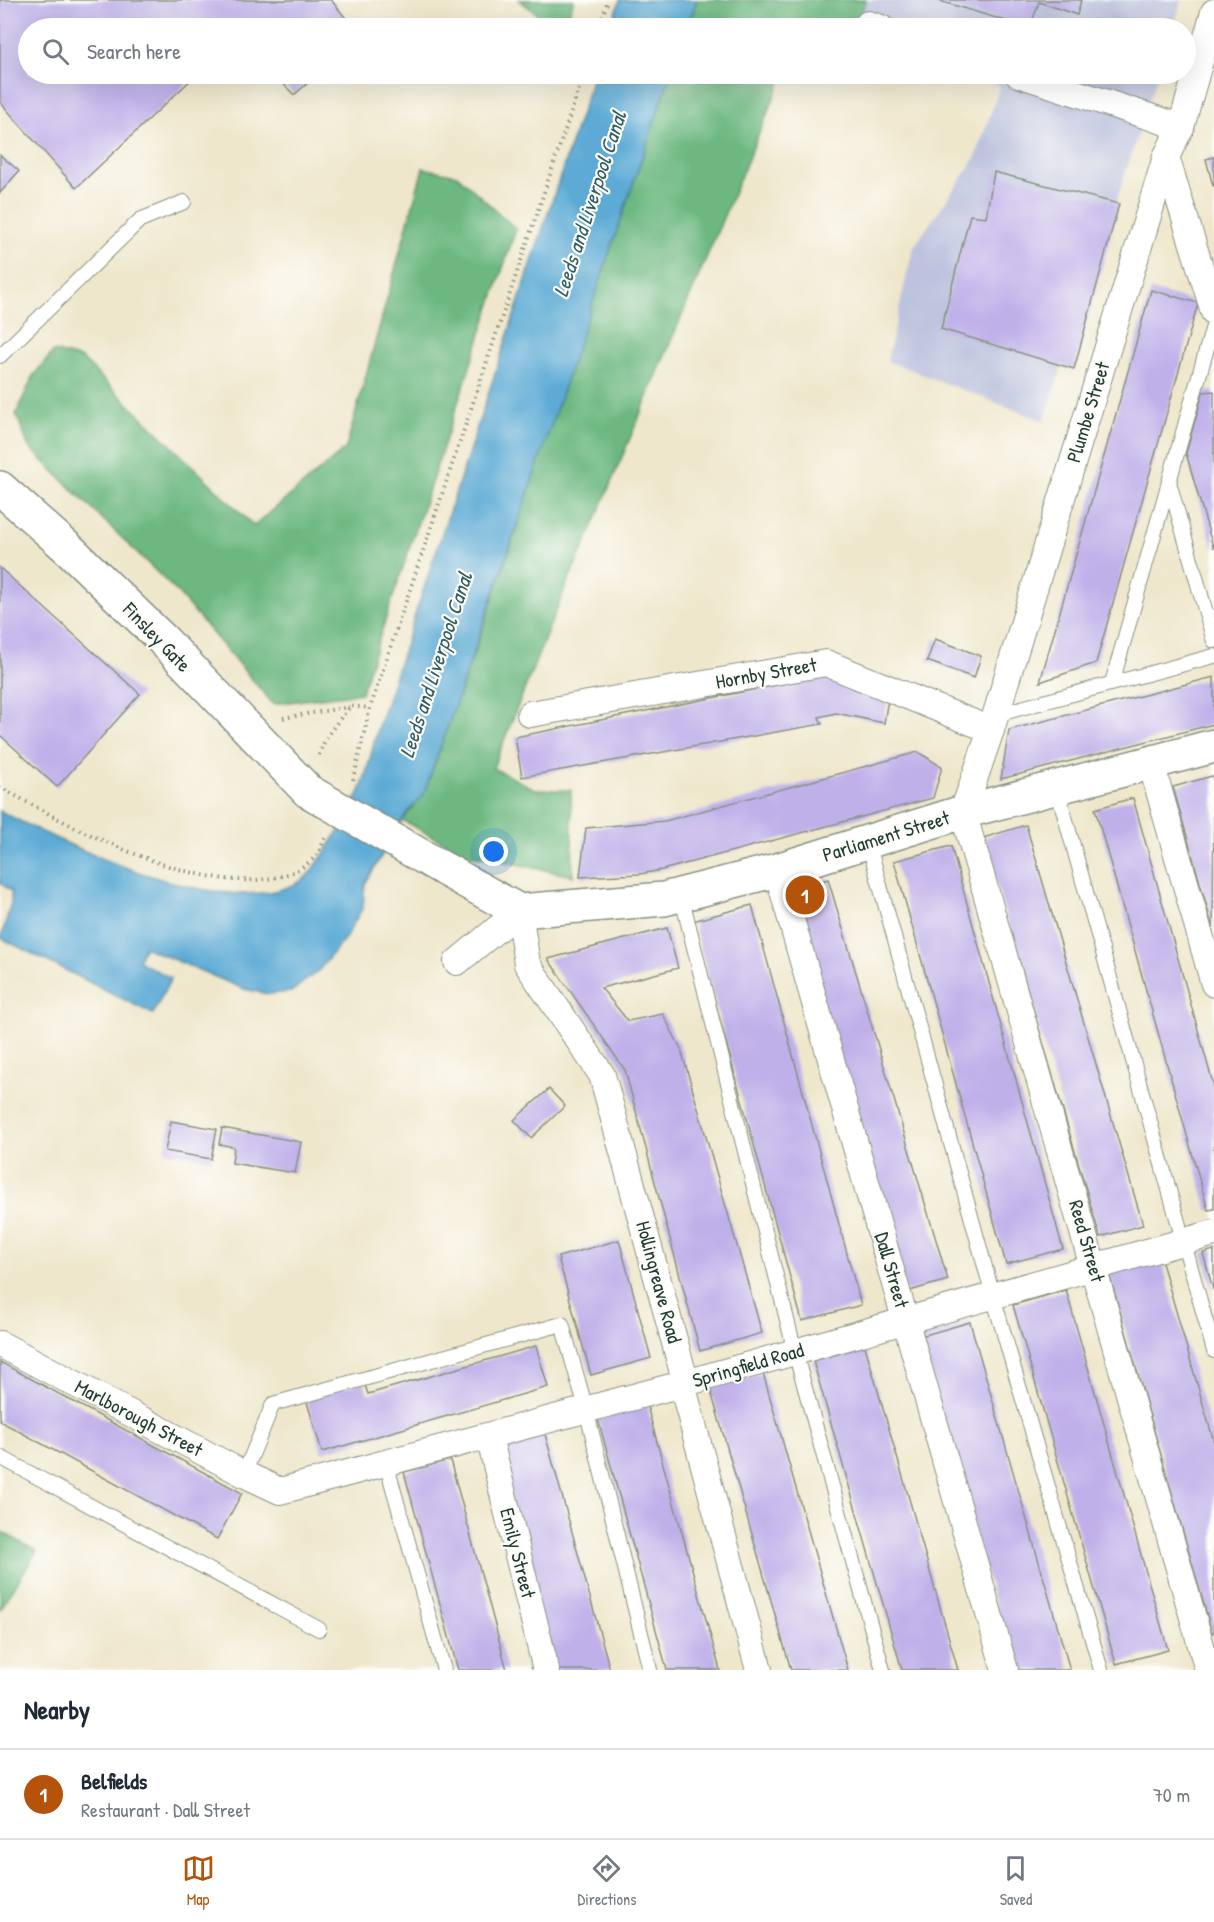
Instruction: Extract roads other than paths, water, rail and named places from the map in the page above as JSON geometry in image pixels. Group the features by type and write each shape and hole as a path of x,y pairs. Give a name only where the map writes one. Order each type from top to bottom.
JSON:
{"street":[{"name":"Plumbe Street","path":"1196,75 1214,12"},
{"path":"1049,84 1181,127"},
{"name":"Plumbe Street","path":"963,813 1166,157 1181,127 1193,84"},
{"path":"1166,157 1214,312"},
{"name":"Finsley Gate","path":"0,488 80,559 162,639 308,791 519,911"},
{"name":"Hornby Street","path":"530,714 826,663 993,722"},
{"name":"Parliament Street","path":"519,911 664,899 681,895 777,870 963,813 1214,746"},
{"path":"1151,763 1214,984"},
{"name":"Reed Street","path":"963,813 1094,1267 1205,1668"},
{"name":"Dall Street","path":"777,870 1005,1670"},
{"path":"457,962 519,911"},
{"name":"Hollingreave Road","path":"519,911 527,964 602,1076 685,1380 682,1384 759,1670"},
{"name":"Springfield Road","path":"280,1491 682,1384 1214,1233"},
{"name":"Marlborough Street","path":"0,1344 280,1491"},
{"name":"Emily Street","path":"489,1436 546,1670"}],"lane":[{"path":"0,356 140,220 184,202"},
{"path":"1112,683 1214,324"},
{"path":"1169,482 1214,641"},
{"path":"993,722 1112,683 1214,656"},
{"path":"1057,788 1214,1351"},
{"path":"868,842 993,1296 1101,1670"},
{"path":"681,895 795,1352 883,1670"},
{"path":"244,1474 273,1404 562,1324 586,1409 650,1670"},
{"path":"0,1457 319,1629"},
{"path":"386,1463 444,1670"}],"water":[{"path":"620,0 697,0 691,18 614,18"},
{"name":"Leeds and Liverpool Canal","path":"591,84 668,84 423,796 406,814 365,884 363,907 346,937 319,970 291,992 268,994 244,989 144,947 138,961 171,978 153,1014 1,938 11,903 11,891 0,883 0,811 65,843 149,875 192,887 233,893 270,892 301,881 325,852 344,822 362,786 379,724"}],"place":[{"name":"Belfields","path":"805,895"}]}
